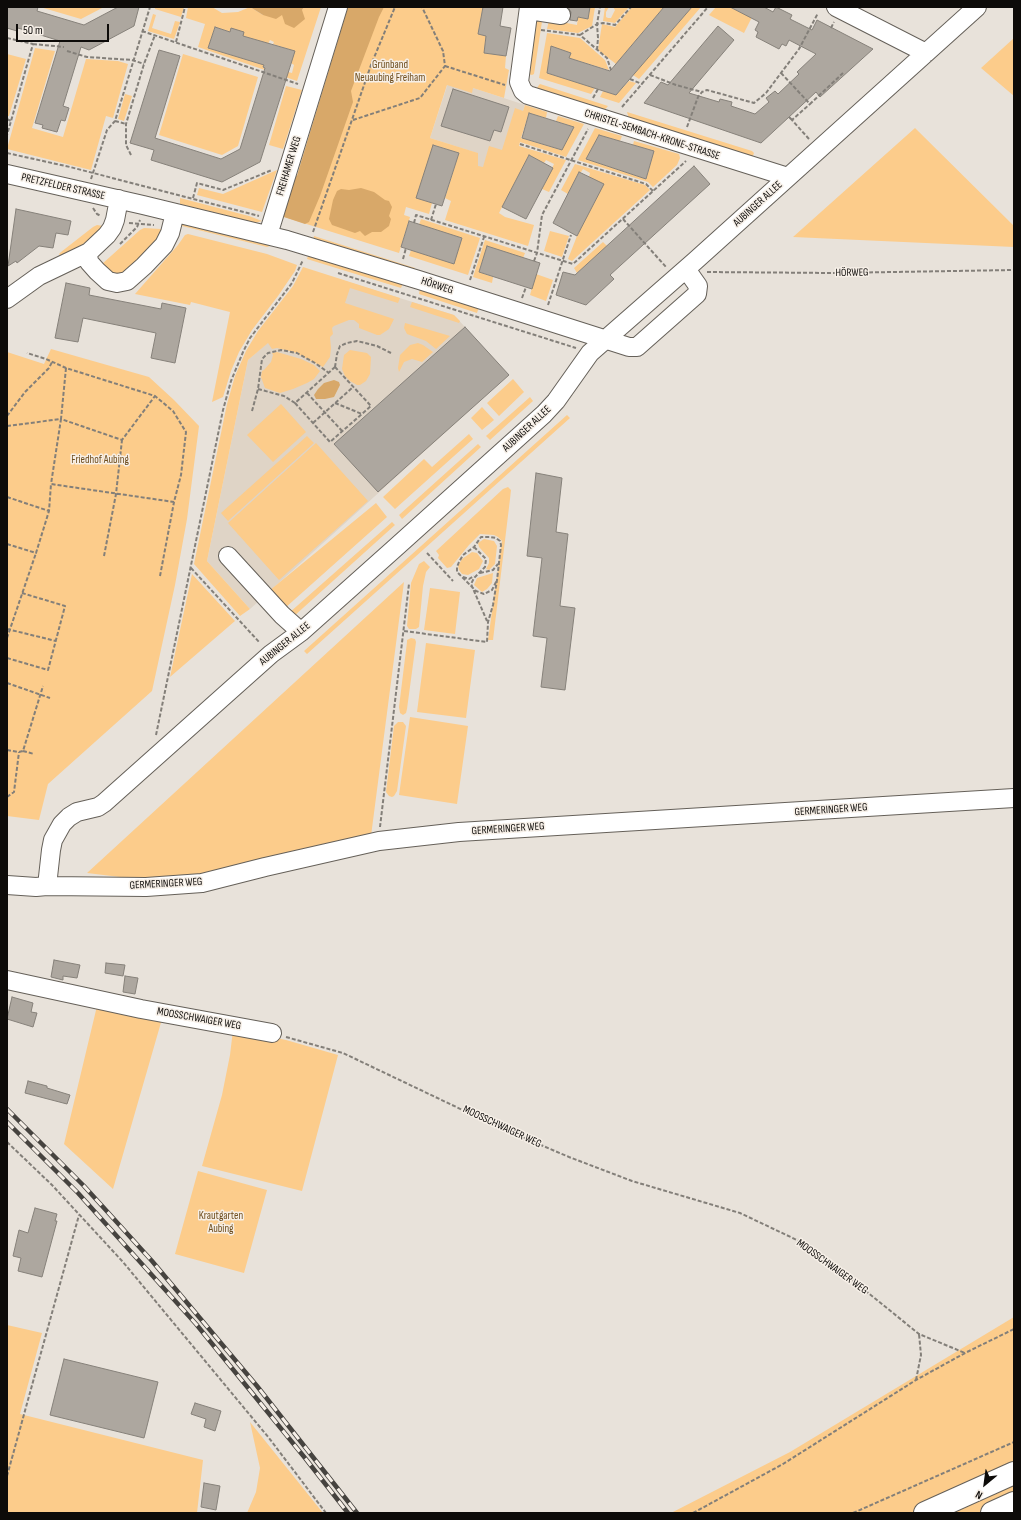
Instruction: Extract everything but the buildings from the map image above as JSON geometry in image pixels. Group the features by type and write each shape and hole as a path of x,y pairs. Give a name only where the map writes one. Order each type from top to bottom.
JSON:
{"highway":[{"path":"925,1513 1014,1473"},
{"path":"992,1513 1014,1503"}],"street":[{"name":"FREIHAMER WEG","path":"268,235 338,7"},
{"name":"AUBINGER ALLEE","path":"47,886 53,840 62,824 77,812 98,807 104,803 271,654 301,632 544,414 556,401 584,361 684,267 788,177 977,7"},
{"path":"515,86 519,77 529,9 562,15"},
{"path":"835,14 926,53"},
{"name":"CHRISTEL-SEMBACH-KRONE-STRASSE","path":"515,86 528,95 788,177"},
{"name":"PRETZFELDER STRASSE","path":"7,174 119,199"},
{"path":"7,299 39,276 88,254 112,228 119,199 268,235"},
{"path":"88,254 90,262 108,281 117,283 127,281 164,245 170,233 175,213"},
{"name":"HÖRWEG","path":"268,235 419,280 629,347 637,347 697,294 698,286 684,267"},
{"path":"228,556 282,615 301,632"},
{"name":"GERMERINGER WEG","path":"7,885 36,887 146,887 202,883 379,841 459,832 1014,798"},
{"name":"MOOSSCHWAIGER WEG","path":"7,980 141,1009 272,1033"}],"path":[{"path":"88,192 107,130 115,121 132,60 150,7"},
{"path":"176,42 186,7"},
{"path":"313,231 371,65 395,7"},
{"path":"352,120 420,98 445,66 443,51 422,7"},
{"path":"597,50 597,24 600,7"},
{"path":"580,35 597,24 603,23 615,25 631,7"},
{"path":"622,107 708,7"},
{"path":"687,127 698,97 702,92 707,90 718,92 754,103 766,93 799,49 818,13"},
{"path":"831,28 835,14"},
{"path":"526,28 580,35 607,58 610,70"},
{"path":"142,31 298,84"},
{"path":"131,155 126,145 126,124 144,64 155,35"},
{"path":"7,38 33,44 64,47"},
{"path":"7,135 33,44"},
{"path":"67,51 87,57 132,60 144,64"},
{"path":"445,66 515,86"},
{"path":"792,120 843,72"},
{"path":"781,73 810,104"},
{"path":"650,75 671,84 702,92"},
{"path":"630,79 642,84"},
{"path":"593,98 598,89"},
{"path":"789,117 812,142"},
{"path":"7,119 11,121"},
{"path":"115,121 126,124"},
{"path":"534,262 537,254 542,215 591,124"},
{"path":"520,144 646,184 653,191"},
{"path":"414,223 416,215 573,264 691,156 694,148"},
{"path":"7,153 93,173 264,217"},
{"path":"192,198 197,183 223,190 274,169"},
{"path":"431,220 436,204"},
{"name":"HÖRWEG","path":"623,219 684,267 707,272 834,273 1014,270"},
{"path":"128,223 160,225"},
{"path":"548,305 571,235"},
{"path":"470,280 484,237"},
{"path":"402,259 406,248"},
{"path":"151,762 165,687 223,410 233,376 250,338 292,283 303,262 296,260"},
{"name":"HÖRWEG","path":"333,271 582,350"},
{"path":"523,297 526,287"},
{"path":"295,404 335,367 340,346 357,341 377,346 391,353"},
{"path":"252,410 258,389 262,359 268,353 281,350 297,353 329,373"},
{"path":"27,353 66,368 155,396 173,411 186,432 181,475 174,502 160,576"},
{"path":"7,416 26,392 49,368 52,362"},
{"path":"258,389 284,396 295,404 330,442 371,406 335,367"},
{"path":"7,638 8,629 36,553 49,511 51,484 61,419 66,368"},
{"path":"313,423 353,387"},
{"path":"307,393 342,432"},
{"path":"104,556 116,494 122,440 155,396"},
{"path":"335,403 362,414"},
{"path":"7,426 61,419 122,440"},
{"path":"51,484 174,502"},
{"path":"7,498 49,511"},
{"path":"404,631 487,642 488,622 493,605 497,580 501,545 500,541 496,538 481,537 474,547 458,562 457,572 472,587 484,594 492,590 497,580"},
{"path":"7,544 36,553"},
{"path":"474,547 486,559 485,567 472,581 472,587 488,622"},
{"path":"427,553 453,581"},
{"path":"460,576 469,579 478,574 493,570 498,564"},
{"path":"191,568 271,654"},
{"path":"379,841 409,584"},
{"path":"7,658 48,670 65,606 22,593"},
{"path":"8,629 56,641"},
{"path":"7,683 50,698"},
{"path":"23,751 43,686"},
{"path":"7,750 19,752 23,751 34,754"},
{"path":"7,797 14,792 19,752"},
{"name":"MOOSSCHWAIGER WEG","path":"272,1033 343,1053 494,1125 568,1157 632,1181 740,1213 798,1241 846,1275 919,1334 965,1353"},
{"path":"7,1142 52,1185 123,1262 269,1438 326,1513"},
{"path":"7,1476 79,1215"},
{"path":"693,1513 783,1464 916,1380 965,1353 1014,1329"},
{"path":"916,1380 921,1355 919,1334"},
{"path":"853,1513 1014,1442"}],"shaded area":[{"path":"250,7 304,7 302,10 305,19 294,28 285,24 282,15 276,19 263,15"},
{"path":"348,7 384,7 351,91 353,102 320,196 309,222 305,224 281,216 293,174 297,176"},
{"path":"449,80 525,105 511,147 473,220 457,215 477,153 430,138"},
{"path":"361,188 374,192 385,200 389,201 392,207 389,216 391,219 389,226 381,232 372,232 365,236 360,231 355,233 332,225 329,219 333,200 337,191 341,189 349,190"},
{"path":"339,279 454,315 509,375 250,609 207,561 248,360"},
{"path":"334,380 339,382 340,385 334,397 316,399 314,395 318,389 324,383"}],"green space":[{"path":"40,7 104,7 81,19"},
{"path":"155,7 184,7 181,17 155,9"},
{"path":"188,7 212,7 222,13 238,12 250,7 263,15 282,15 302,10 304,7 321,7 297,81 198,47 205,24 186,18","holes":["215,27 230,32 231,28 243,36 268,44 270,40 274,42 273,44 294,51 291,63 294,65 292,73 277,69 276,72 263,68 264,65 208,48"]},
{"name":"Grünband Neuaubing Freiham","path":"348,7 483,7 478,34 486,36 484,53 506,56 505,68 509,70 504,98 473,88 472,93 447,85 430,138 478,153 478,166 483,167 489,146 502,150 515,108 523,111 525,105 547,112 546,118 529,113 521,138 561,150 574,127 556,121 558,116 584,124 566,157 520,142 519,146 566,160 549,192 542,189 554,164 546,160 544,163 529,155 499,213 505,217 534,225 528,246 445,220 451,201 445,198 459,153 434,145 417,198 432,203 429,214 406,207 404,215 410,217 399,253 281,216 293,174 297,176"},
{"path":"590,7 595,7 592,26 578,33 547,29 550,16 561,22 577,25 578,17 588,19"},
{"path":"605,7 609,7 606,12 606,17 611,18 615,10 613,7 629,7 615,23 603,21"},
{"path":"632,7 664,7 616,64 598,50 602,24 615,27"},
{"path":"692,7 701,7 639,79 633,75"},
{"path":"716,7 730,7 747,15 757,7 744,33 709,15"},
{"path":"153,14 156,15 152,28 171,34 175,21 180,22 174,39 148,31"},
{"path":"534,14 543,15 534,74 532,75 528,74 534,38"},
{"path":"547,33 580,38 605,60 609,70 569,58 571,53 551,47 547,73 595,88 591,94 539,78"},
{"path":"1014,38 1014,96 981,68"},
{"path":"35,48 55,51 32,128 63,137 86,59 118,61 128,64 113,118 106,116 91,170 7,149"},
{"path":"7,54 26,59 9,116 7,116"},
{"path":"183,54 258,77 238,146 222,155 159,135"},
{"path":"629,81 636,83 619,103 600,97 603,91 616,95"},
{"path":"540,84 608,106 602,113 592,106 537,88"},
{"path":"286,86 302,90 283,149 269,145"},
{"path":"125,94 132,96 124,121 118,119"},
{"path":"627,112 752,151 754,153 752,158 630,122"},
{"path":"595,128 622,136 620,141 599,135 586,159 646,179 654,151 633,145 634,141 679,154 680,158 677,165 653,187 648,182 578,160"},
{"path":"915,128 1014,226 1014,247 793,237"},
{"path":"575,164 645,185 650,190 572,261 568,259 577,236 603,184 589,177 590,173 583,169 579,172 568,194 561,190"},
{"path":"277,170 262,212 197,195 199,188 223,194"},
{"path":"180,198 249,216 262,221 255,223 228,219 229,216 180,204"},
{"path":"421,219 480,238 468,275 409,256 411,250 454,264 462,238 419,225"},
{"path":"180,222 271,243 270,246 267,247 178,225"},
{"path":"97,225 103,226 89,240 62,258 59,254 61,252"},
{"path":"144,228 161,229 159,237 127,273 113,275 102,264"},
{"path":"550,231 569,236 562,257 544,251"},
{"path":"188,234 267,254 297,265 295,271 252,330 239,352 223,397 212,402 230,312 191,302 190,305 135,294 185,235"},
{"path":"314,236 415,268 413,273 313,241"},
{"path":"485,240 525,253 523,258 487,246 479,272 493,277 492,283 473,277"},
{"path":"603,242 607,246 577,273 574,268"},
{"path":"309,253 403,283 401,288 307,259"},
{"path":"303,267 400,298 398,303 350,288 345,303 394,319 389,329 380,335 359,328 359,324 354,320 349,320 334,326 332,328 333,334 330,337 330,357 323,367 294,352 277,348 272,349 268,343 248,360 207,561 250,609 240,616 194,564 227,404 235,376 246,351 258,331 293,286"},
{"path":"536,274 553,280 546,301 530,295"},
{"path":"420,288 479,307 477,313 419,294"},
{"path":"412,302 454,315 460,321 459,323 410,307"},
{"path":"405,323 450,336 436,349 426,341 407,334 404,328"},
{"path":"418,343 433,352 422,362 412,359 404,362 399,372 398,368 400,355 410,345"},
{"name":"Friedhof Aubing","path":"51,349 149,377 199,426 187,519 175,585 152,691 48,784 39,820 7,816 7,352 44,364"},
{"path":"350,350 367,353 371,357 370,374 366,381 360,385 350,381 345,376 342,369 344,355"},
{"path":"277,352 301,359 314,365 320,371 314,379 293,389 280,393 265,388 261,377 262,371 271,362 273,355 272,353"},
{"path":"513,379 524,392 499,416 487,403"},
{"path":"530,397 533,401 490,440 486,436"},
{"path":"281,404 306,432 273,462 247,435"},
{"path":"482,407 494,420 482,430 471,418"},
{"path":"567,415 570,418 307,654 304,651"},
{"path":"469,434 473,439 395,509 383,497 424,459 432,467"},
{"path":"307,436 314,443 228,521 221,513"},
{"path":"316,443 368,501 279,580 228,523"},
{"path":"478,444 481,447 402,519 399,515"},
{"path":"508,487 511,490 493,640 488,640 502,541 494,535 480,534 451,567 447,568 438,558 439,555 436,551 503,489"},
{"path":"376,503 387,517 285,608 269,591"},
{"path":"392,522 395,525 293,617 289,613"},
{"path":"484,539 494,541 497,546 495,564 489,570 486,569 489,563 489,558 479,547 478,543"},
{"path":"472,552 477,553 483,561 479,569 468,575 462,574 458,566 462,559"},
{"path":"424,561 430,567 426,572 423,586 419,627 416,629 409,629 407,626 411,583 419,564"},
{"path":"493,573 492,583 487,589 482,592 474,585 477,578"},
{"path":"192,574 235,621 170,677"},
{"path":"404,582 371,836 183,880 145,880 87,873"},
{"path":"430,588 460,592 455,634 424,630"},
{"path":"411,638 415,639 416,642 407,709 406,713 403,715 400,713 399,707 407,640"},
{"path":"426,643 475,650 466,718 417,712"},
{"path":"410,717 468,726 457,804 399,795"},
{"path":"398,722 403,722 406,726 397,791 392,797 386,792 394,726"},
{"path":"97,1006 162,1019 113,1189 64,1144"},
{"path":"233,1030 286,1040 338,1055 302,1191 202,1166 222,1095 230,1055"},
{"name":"Krautgarten Aubing","path":"198,1171 267,1190 244,1273 175,1254"},
{"path":"1014,1317 1014,1513 671,1513 790,1452"},
{"path":"7,1325 42,1333 20,1414 203,1460 197,1513 7,1513"},
{"path":"250,1422 323,1513 247,1513 256,1492 260,1468"}],"railway":[{"path":"7,1109 84,1186 152,1261 257,1386 357,1513"},
{"path":"7,1122 78,1193 196,1324 348,1513"}]}
